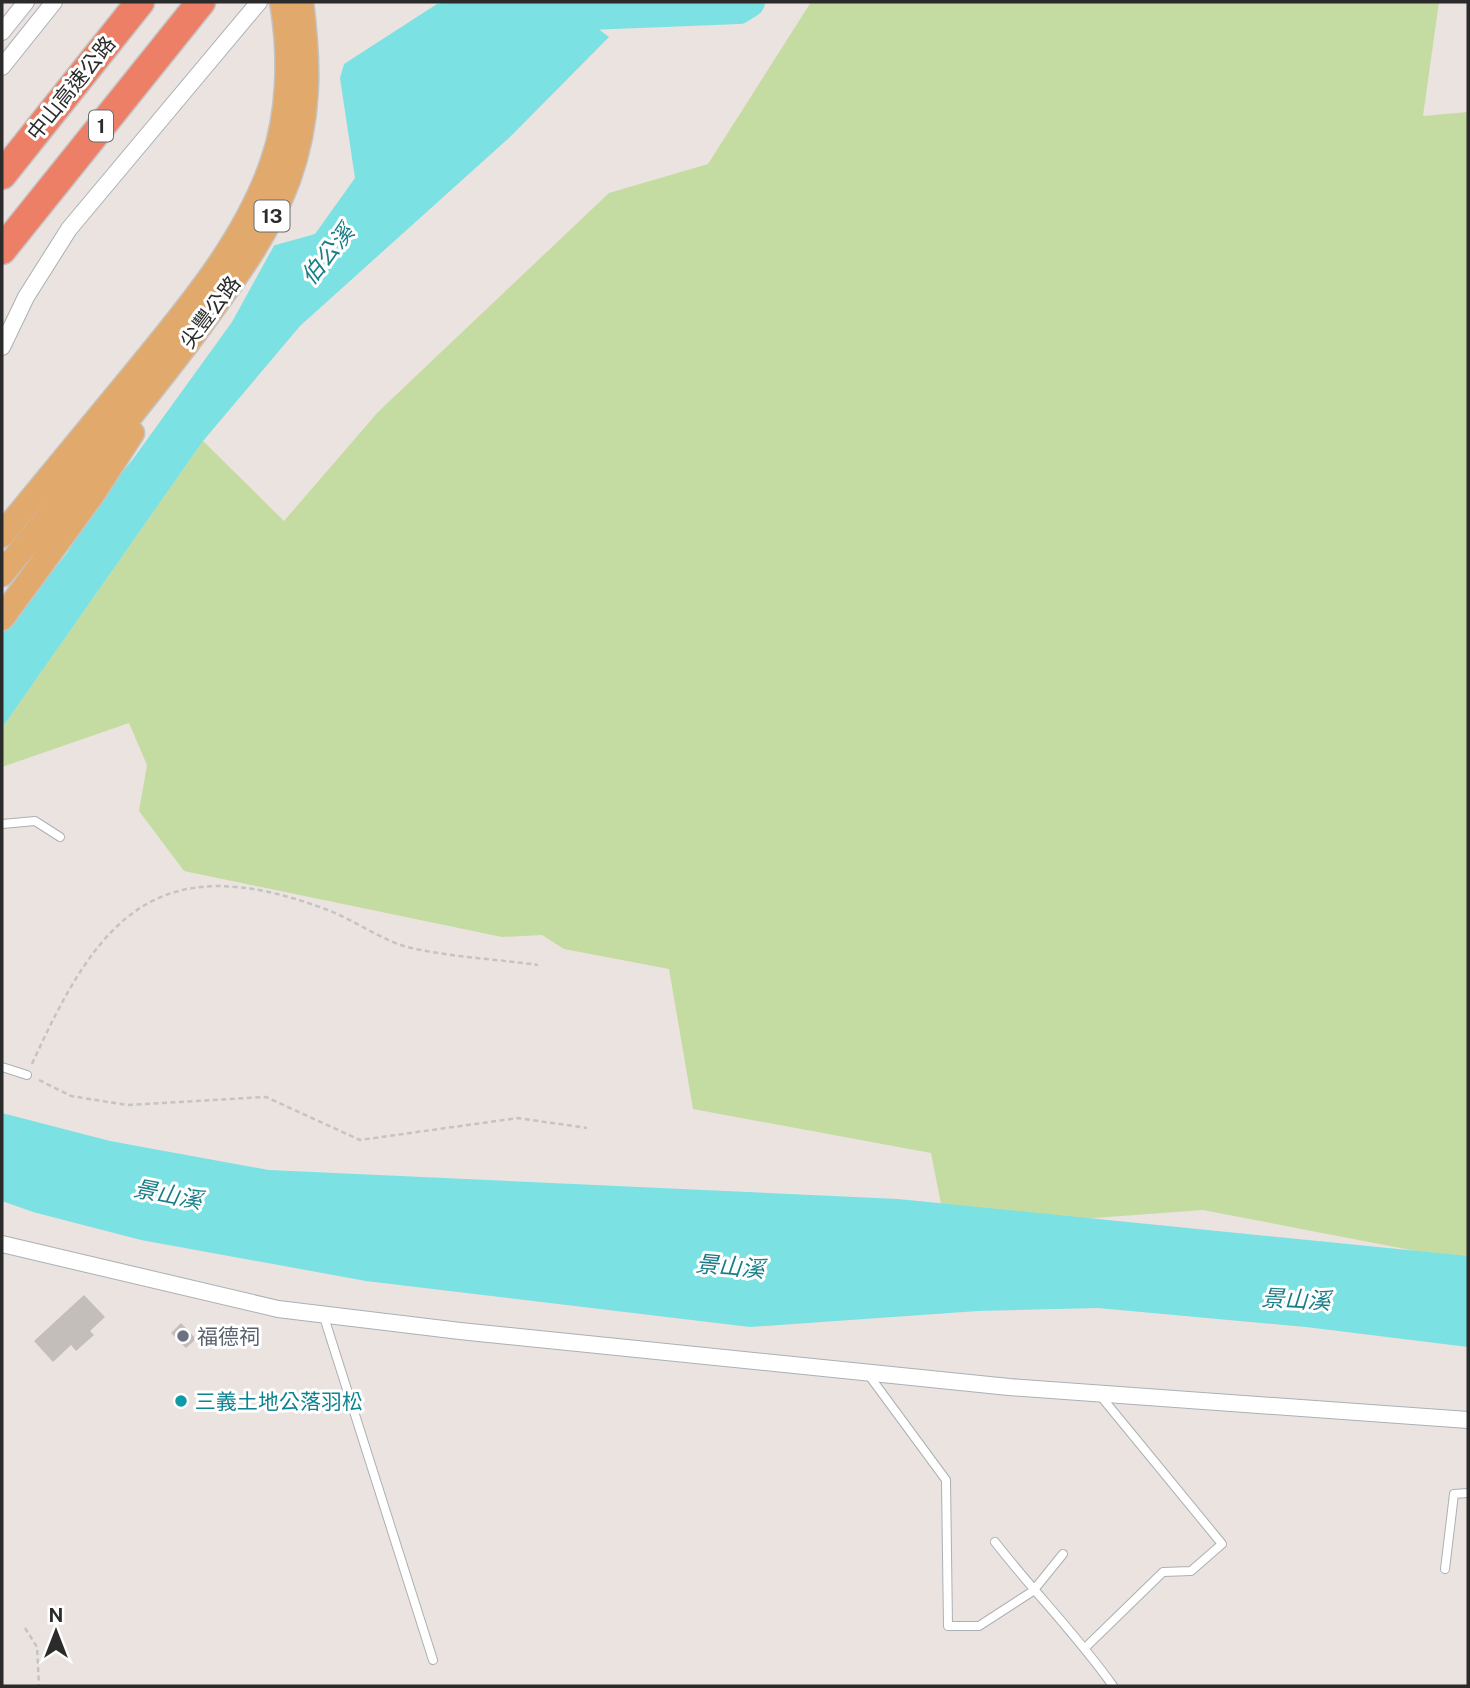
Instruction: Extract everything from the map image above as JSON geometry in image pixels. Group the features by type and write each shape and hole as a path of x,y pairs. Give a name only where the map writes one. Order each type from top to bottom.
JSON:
{"highway":[{"name":"中山高速公路","path":"2,175 140,2"},
{"name":"1","path":"2,250 201,2"}],"main road":[{"name":"尖豐公路","path":"2,535 183,316 223,260 261,190 273,162 283,114 287,64 282,2"},
{"name":"尖豐公路","path":"2,574 146,397 243,269 270,220 288,178 307,97 309,60 301,2"},
{"path":"2,618 127,444 146,397"}],"street":[{"path":"2,32 26,2"},
{"path":"2,67 54,2"},
{"path":"2,347 26,297 69,229 259,2"},
{"path":"2,1244 278,1308 460,1331 1099,1394 1468,1420"}],"lane":[{"path":"2,824 34,821 60,837"},
{"path":"2,1067 27,1074"},
{"path":"323,1314 433,1660"},
{"path":"867,1371 946,1480 948,1626 979,1626 1033,1591 1063,1554"},
{"path":"1086,1647 1163,1572 1191,1571 1222,1544 1099,1394"},
{"path":"1445,1569 1454,1494 1468,1493"},
{"path":"995,1542 1033,1591 1086,1647 1113,1686"}],"path":[{"path":"538,965 405,946 327,909 262,888 207,885 178,890 124,918 103,938 60,1003 27,1074 71,1096 127,1105 266,1097 360,1140 518,1118 587,1128"},
{"path":"25,1628 37,1647 41,1686 49,1686"}],"green space":[{"path":"811,2 1439,2 1423,116 1468,112 1468,1261 1203,1210 957,1228 941,1204 931,1153 693,1109 669,969 564,949 542,935 502,937 184,871 139,811 147,765 129,723 2,767 2,728 203,441 284,521 378,412 609,193 708,164"}],"water":[{"path":"562,2 609,37 511,136 300,326 203,441 2,728 2,634 67,553 254,251 315,234 355,178 340,78 344,64 437,4"},
{"name":"景山溪","path":"2,1113 110,1141 269,1170 898,1199 1468,1256 1468,1347 1306,1327 1098,1308 978,1311 750,1327 366,1281 141,1240 33,1212 2,1201"}],"pier":[{"path":"276,242 232,322 133,459 89,512 111,455 252,249"}],"building":[{"path":"84,1295 105,1317 90,1331 94,1335 76,1351 71,1345 53,1362 34,1341"},
{"name":"福德祠","path":"181,1323 196,1339 186,1348 171,1333"}],"waterway":[{"name":"伯公溪","path":"539,17 739,9 750,2"}],"place":[{"name":"福德祠","path":"183,1336"},
{"name":"三義土地公落羽松","path":"181,1401"}]}
